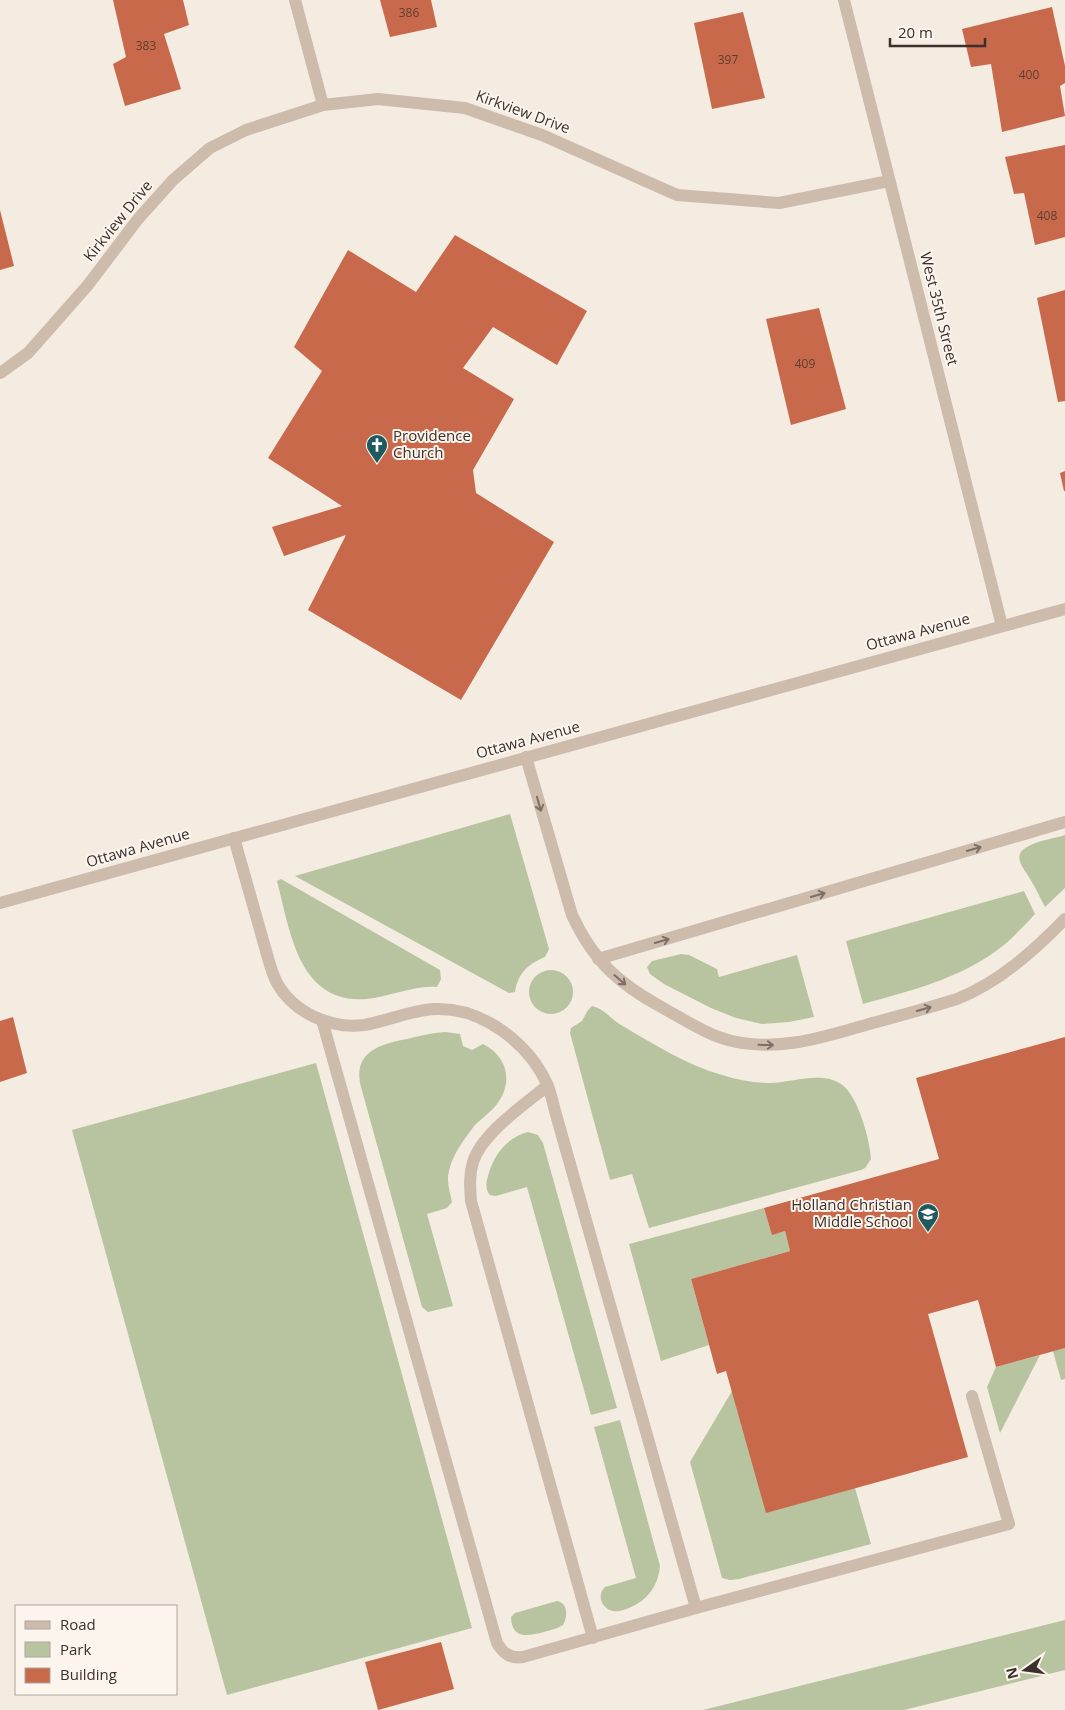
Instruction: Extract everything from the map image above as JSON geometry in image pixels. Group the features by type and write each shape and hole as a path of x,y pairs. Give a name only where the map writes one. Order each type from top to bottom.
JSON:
{"street":[{"path":"295,0 323,105"},
{"name":"West 35th Street","path":"844,0 1002,626"},
{"name":"Kirkview Drive","path":"0,373 28,353 88,285 144,213 173,180 210,148 246,130 323,105 378,100 465,108 542,134 677,195 779,203 889,180"},
{"name":"Ottawa Avenue","path":"0,904 1065,609"},
{"path":"526,757 572,915 579,931 598,959 623,983 637,993 704,1030 731,1041 759,1045 788,1045 816,1040 971,994 1004,974 1065,919"},
{"path":"598,959 1065,822"},
{"path":"234,838 270,965 278,983 290,999 305,1012 322,1020 352,1026 433,1009 448,1009 476,1016 496,1026 511,1038 532,1060 547,1086 696,1608"},
{"path":"322,1020 497,1643 501,1651 507,1655 517,1658 1009,1524 972,1396"},
{"path":"547,1086 492,1132 481,1146 473,1162 470,1182 471,1200 593,1638"}],"green space":[{"path":"510,814 549,949 545,957 529,966 521,974 515,992 509,993 295,876"},
{"path":"1065,835 1065,888 1045,907 1020,862 1020,854 1031,845"},
{"path":"281,879 440,970 441,979 437,987 410,989 366,999 343,997 325,990 311,977 293,941 277,881"},
{"path":"1024,891 1035,914 996,951 965,970 932,984 863,1004 846,941"},
{"path":"681,954 689,955 717,969 719,977 797,955 814,1017 789,1022 762,1024 736,1018 711,1008 664,984 650,974 647,967 652,961"},
{"path":"555,970 567,976 572,983 572,1001 567,1008 560,1013 547,1014 539,1011 532,1004 529,988 532,980 539,973"},
{"path":"592,1006 600,1009 621,1025 670,1053 709,1071 740,1080 759,1082 771,1083 807,1078 825,1078 841,1084 853,1098 862,1118 871,1159 865,1168 861,1170 649,1228 632,1174 610,1180 570,1033 571,1028 582,1021"},
{"path":"445,1032 460,1034 463,1046 472,1050 483,1044 491,1049 502,1062 506,1079 502,1096 497,1104 475,1125 453,1159 448,1179 452,1202 447,1208 427,1214 453,1306 428,1312 422,1307 359,1075 364,1058 378,1047 397,1041"},
{"path":"316,1063 472,1628 227,1695 72,1130"},
{"path":"528,1132 538,1135 543,1143 617,1408 591,1415 527,1187 496,1196 490,1195 487,1190 486,1184 490,1169 497,1155 507,1143"},
{"path":"764,1208 772,1234 785,1231 790,1251 691,1279 709,1345 661,1361 629,1244"},
{"path":"1065,1348 1065,1379 1061,1380 1053,1351"},
{"path":"1040,1355 1000,1433 987,1387 996,1367"},
{"path":"732,1391 855,1488 871,1544 739,1579 730,1580 722,1578 690,1462"},
{"path":"620,1420 660,1566 657,1580 651,1592 642,1601 621,1611 615,1611 609,1610 603,1605 601,1598 602,1590 605,1587 636,1578 594,1427"},
{"path":"557,1601 563,1604 566,1611 563,1625 532,1635 522,1635 514,1630 511,1617 515,1613"},
{"path":"1065,1620 1065,1670 904,1710 703,1710"}],"building":[{"path":"113,0 183,0 189,25 164,34 181,89 125,106 113,64 126,57"},
{"path":"380,0 431,0 437,27 390,37"},
{"path":"1052,7 1065,66 1065,83 1060,86 1065,116 1002,132 991,64 971,67 962,29"},
{"path":"743,12 765,98 712,109 694,23"},
{"path":"1065,145 1065,237 1035,245 1024,193 1014,194 1005,157"},
{"path":"0,210 14,266 0,270"},
{"name":"Providence Church","path":"455,235 587,311 557,365 493,327 463,368 514,399 473,470 476,493 554,542 461,700 308,610 346,535 284,556 272,527 342,506 268,458 322,371 294,347 348,250 416,292"},
{"path":"1065,290 1065,401 1058,402 1037,298"},
{"path":"819,308 846,409 791,425 766,319"},
{"path":"1065,471 1065,491 1064,491 1060,473"},
{"path":"13,1017 27,1073 0,1082 0,1021"},
{"path":"1065,1037 1065,1348 996,1367 978,1300 928,1314 968,1457 766,1513 726,1371 717,1374 691,1279 790,1251 785,1231 772,1235 764,1208 939,1159 916,1078"},
{"path":"441,1642 454,1689 378,1710 365,1662"}],"place":[{"name":"Providence Church","path":"377,464"},
{"name":"Holland Christian Middle School","path":"928,1233"}]}
